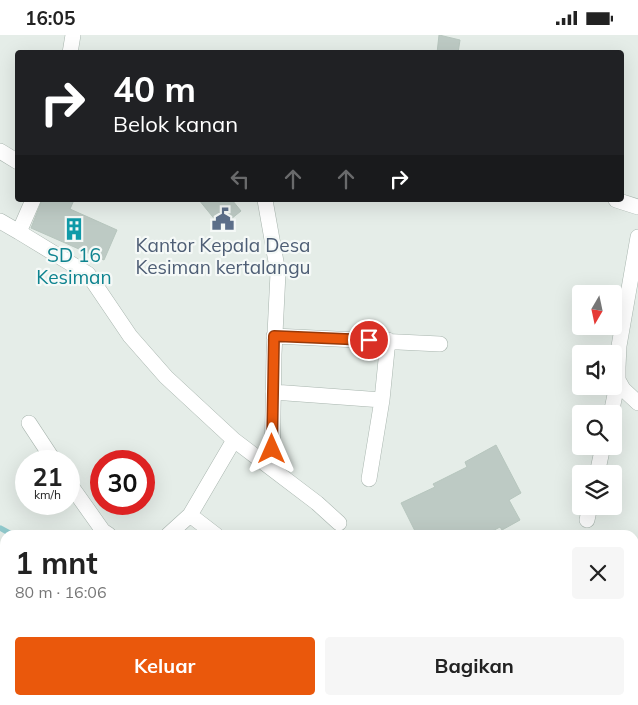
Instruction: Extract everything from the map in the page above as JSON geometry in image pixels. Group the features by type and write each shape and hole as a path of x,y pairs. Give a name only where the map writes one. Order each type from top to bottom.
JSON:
{"street":[{"path":"70,50 73,35"},
{"path":"0,151 15,160"},
{"path":"19,231 32,202"},
{"path":"265,202 278,273 274,336 272,467"},
{"path":"622,202 638,207"},
{"path":"0,221 88,274 130,336 166,377 234,440 272,467 339,523"},
{"path":"619,345 638,237"},
{"path":"274,336 440,344"},
{"path":"369,479 382,400 388,340"},
{"path":"622,387 638,403"},
{"path":"273,392 382,400"},
{"path":"29,423 47,450"},
{"path":"174,530 190,515 234,440"},
{"path":"80,499 102,530"},
{"path":"190,515 210,530"}],"building":[{"path":"439,35 460,40 458,50 437,50"},
{"name":"SD 16 Kesiman","path":"41,202 73,202 70,209 117,230 104,260 31,228"},
{"name":"Kantor Kepala Desa Kesiman kertalangu","path":"201,202 234,202 241,211 221,227"},
{"path":"496,445 521,493 509,500 520,520 502,530 500,527 494,530 414,530 401,503 435,487 433,484 467,467 465,462"}],"waterway":[{"path":"0,528 4,530"}],"place":[{"name":"Kantor Kepala Desa Kesiman kertalangu","path":"223,219"},
{"name":"SD 16 Kesiman","path":"74,229"}],"route":[{"path":"272,449 274,336 369,340"}]}
